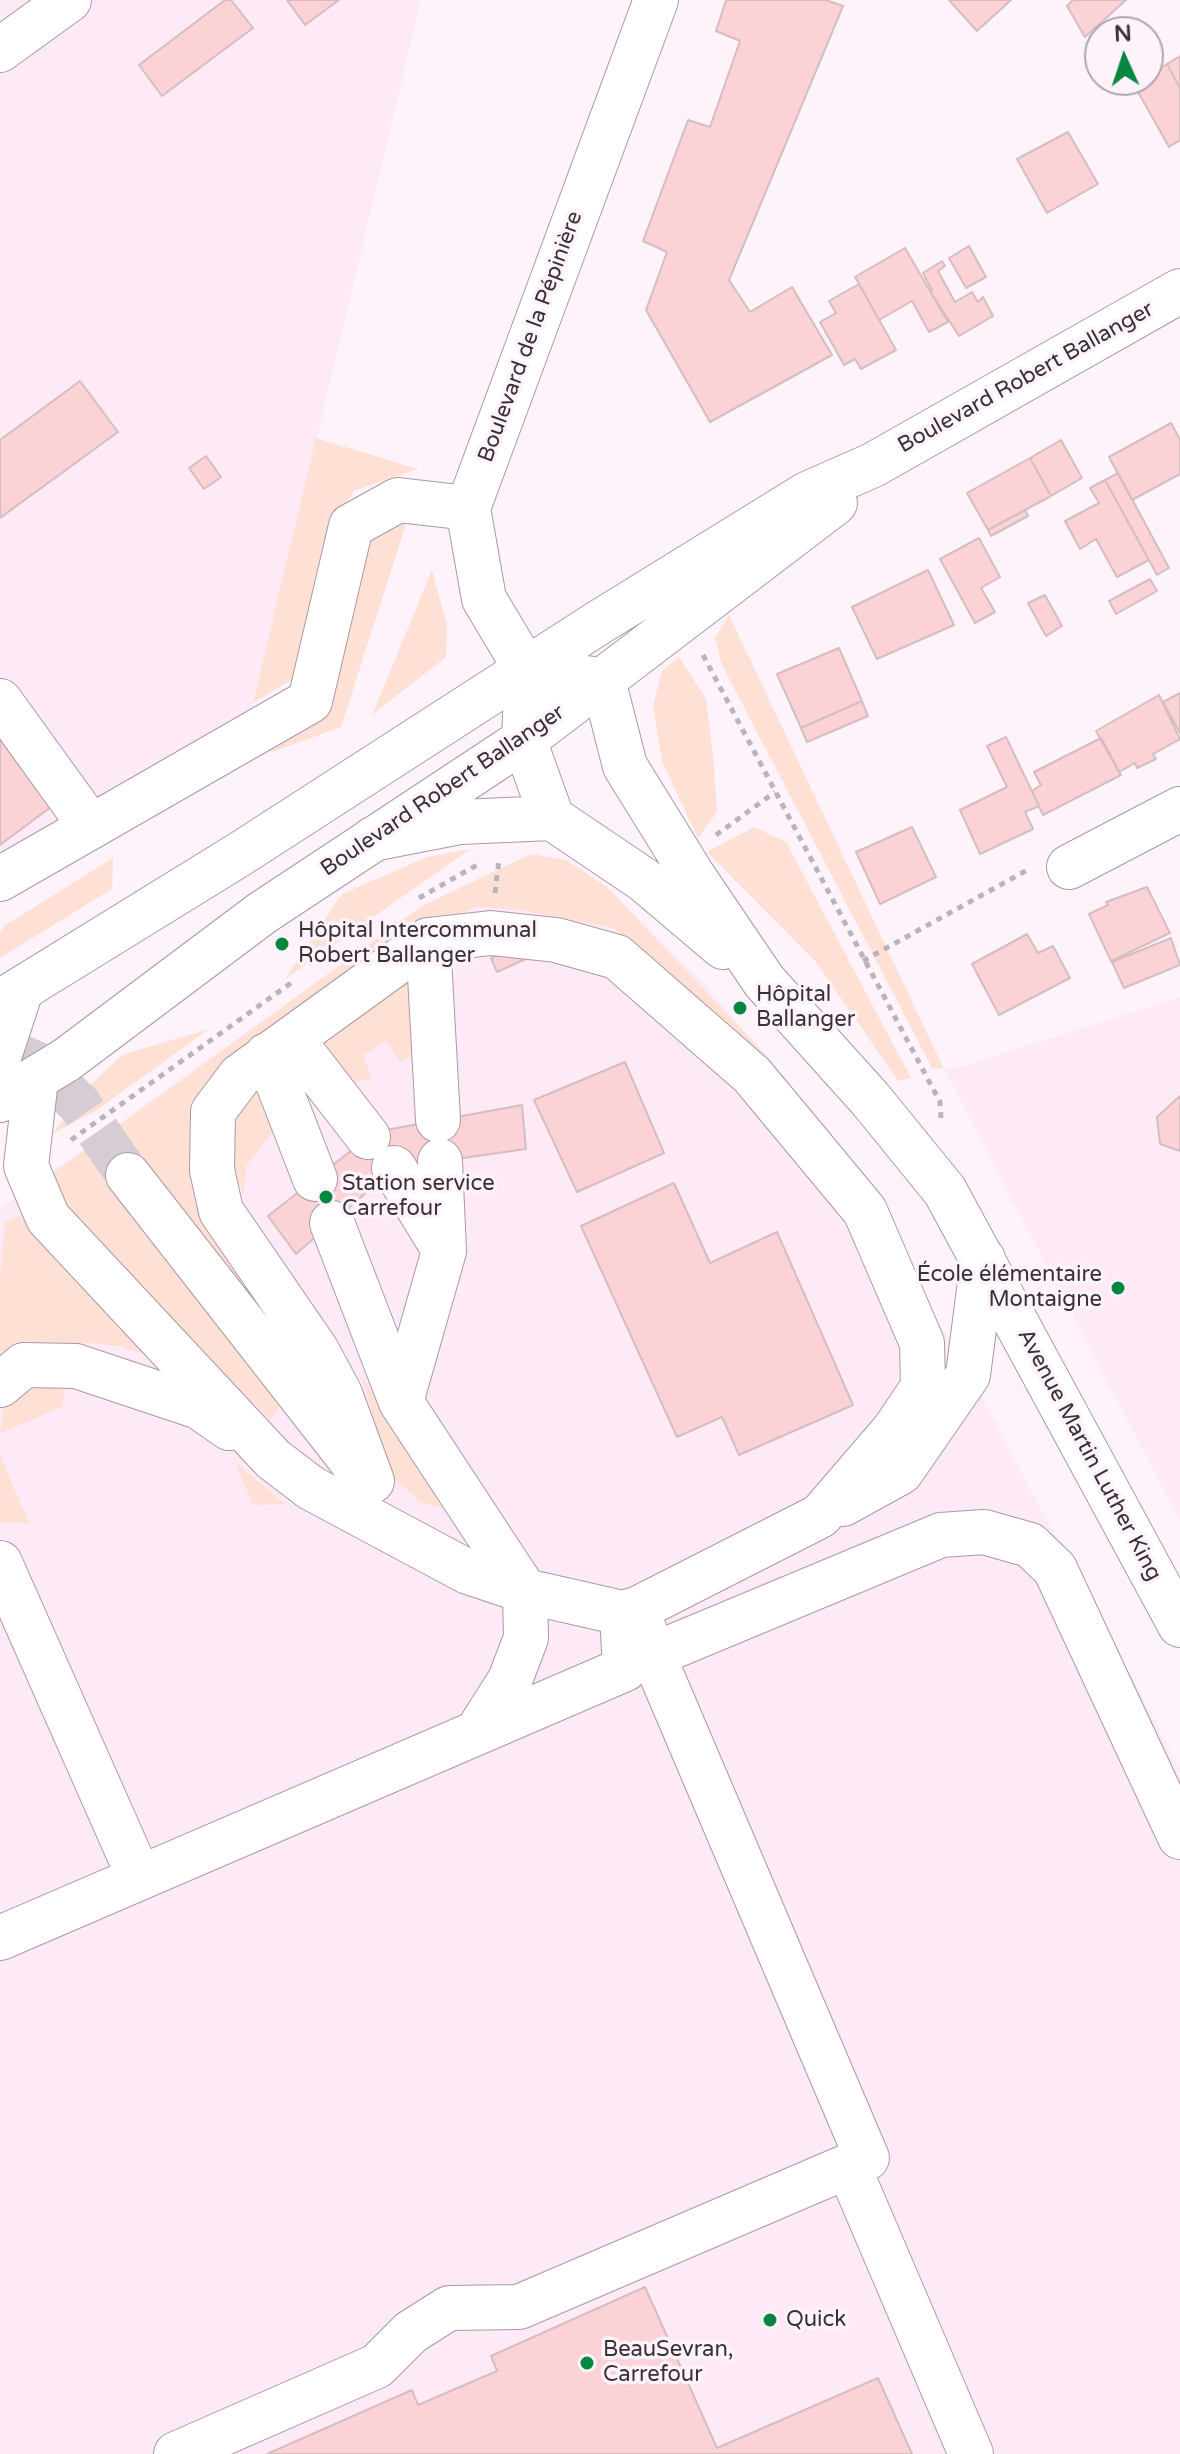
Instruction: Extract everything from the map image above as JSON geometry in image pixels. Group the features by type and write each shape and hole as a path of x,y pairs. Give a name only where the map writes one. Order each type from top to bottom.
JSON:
{"street":[{"path":"0,50 69,0"},
{"name":"Boulevard de la Pépinière","path":"468,508 656,0"},
{"name":"Boulevard Robert Ballanger","path":"10,996 807,494 873,465 1180,291"},
{"name":"Boulevard Robert Ballanger","path":"18,1090 262,913 524,740 822,517 873,465"},
{"path":"0,879 310,701 351,526 398,500 468,508 484,599 527,671 524,740 552,818 460,822 373,839"},
{"path":"527,671 603,680"},
{"name":"Avenue Martin Luther King","path":"603,680 625,766 682,859 764,981"},
{"path":"0,701 91,827"},
{"path":"1069,867 1180,809"},
{"name":"Avenue Martin Luther King","path":"552,818 644,880 764,981 871,1100 945,1191 1180,1625"},
{"path":"372,1481 340,1394 317,1351 221,1211 212,1170 213,1112 240,1076 428,940 491,933 556,940 617,957 752,1075 865,1211 922,1343 923,1387 894,1430 820,1516"},
{"path":"401,1402 444,1251 428,940"},
{"path":"0,1054 10,996"},
{"path":"280,1047 381,1152 444,1251"},
{"path":"280,1047 315,1179"},
{"path":"18,1090 26,1166 48,1218 273,1459"},
{"path":"128,1175 343,1454 468,1572"},
{"path":"332,1223 401,1402 525,1591 526,1638 510,1680 477,1732"},
{"path":"0,1385 24,1365 76,1366 199,1407 311,1488 468,1572 525,1591 629,1611 901,1472 968,1375 983,1259"},
{"path":"653,1655 941,1535 984,1532 1030,1545 1055,1569 1180,1837"},
{"path":"0,1563 139,1877"},
{"path":"176,2454 377,2366 411,2332 449,2308 519,2307 867,2158 653,1655 629,1611"},
{"path":"0,1938 625,1669 629,1611"},
{"path":"848,2166 971,2454"}],"path":[{"path":"684,619 940,1102 945,1191"},
{"path":"682,859 775,792"},
{"path":"863,961 1035,866 1069,867"}],"shaded area":[{"path":"0,0 421,0 241,756 0,894"},
{"path":"316,438 418,469 354,491 330,526 305,672 253,703"},
{"path":"410,512 341,727 272,752 255,747 330,691 359,536"},
{"path":"432,570 447,625 446,657 372,715"},
{"path":"729,615 944,1069 932,1068 722,665 715,638"},
{"path":"679,657 706,699 714,763 717,812 698,838 662,762 653,705 662,671"},
{"path":"754,827 786,842 911,1078 898,1081 816,962 707,852"},
{"path":"470,849 285,979 342,894 427,857"},
{"path":"531,854 566,860 607,887 709,989 829,1129 985,1404 1180,1768 1180,2454 0,2454 0,1209 422,906"},
{"path":"531,854 566,860 607,887 774,1064 614,928 519,910 476,907 427,928 203,1114 334,1415 134,1149 100,1168 281,1403 271,1420 115,1270 46,1178 422,906"},
{"path":"113,858 112,889 0,958 0,935 4,926"},
{"path":"430,965 421,1052 400,1062 386,1041 363,1055 372,1079 355,1082 321,1048 340,1028"},
{"name":"École élémentaire Montaigne","path":"1180,997 1180,1521 944,1069 961,1067"},
{"path":"209,1029 97,1110 52,1134 87,1088 122,1055"},
{"path":"265,1080 261,1096 273,1131 247,1165 243,1195 233,1163 232,1134 241,1104"},
{"path":"20,1216 158,1359 120,1346 94,1343 36,1348 0,1368 0,1277 5,1222"},
{"path":"361,1376 454,1499 444,1509 422,1503 391,1476"},
{"path":"66,1380 62,1407 0,1433 4,1407 33,1381"},
{"path":"0,1455 29,1523 0,1523"},
{"path":"235,1462 285,1504 253,1505"}],"building":[{"path":"225,0 231,0 253,28 162,96 139,65"},
{"path":"287,0 339,0 305,25"},
{"path":"726,0 826,0 843,6 729,280 750,312 792,287 832,355 710,422 646,310 667,252 643,241 688,120 710,127 740,41 716,31"},
{"path":"949,0 1011,0 977,31"},
{"path":"1073,0 1126,0 1108,16 1084,16 1084,35 1067,6"},
{"path":"1180,56 1180,88 1167,64"},
{"path":"1167,64 1180,88 1180,140 1169,147 1140,96 1164,96 1164,66"},
{"path":"1068,132 1098,184 1047,213 1017,159"},
{"path":"969,246 986,277 966,288 949,258"},
{"path":"905,248 948,322 929,332 912,301 879,320 855,277"},
{"path":"942,261 945,266 938,271 955,302 972,292 978,302 983,297 993,316 959,336 930,291 923,273"},
{"path":"859,284 896,350 861,369 855,359 844,365 820,322 836,313 829,301"},
{"path":"80,381 118,432 0,518 0,440"},
{"path":"1171,423 1180,440 1180,474 1132,500 1109,457"},
{"path":"1061,440 1082,478 1051,496 1030,458"},
{"path":"206,456 221,477 204,489 189,468"},
{"path":"1030,458 1051,496 988,530 967,493"},
{"path":"1118,473 1169,568 1157,575 1105,480"},
{"path":"1105,480 1149,560 1117,577 1096,539 1080,549 1065,521 1099,503 1090,488"},
{"path":"1025,510 1028,516 991,536 988,530"},
{"path":"979,538 1000,577 981,588 995,612 975,623 940,559"},
{"path":"928,570 954,625 877,659 852,607"},
{"path":"1150,579 1157,591 1116,614 1109,601"},
{"path":"1045,595 1062,626 1046,636 1028,603"},
{"path":"839,648 862,701 801,728 777,674"},
{"path":"1180,693 1180,733 1163,702"},
{"path":"1159,695 1180,739 1153,754 1156,759 1137,768 1135,763 1119,772 1096,731"},
{"path":"862,701 868,716 807,742 801,728"},
{"path":"1006,737 1039,806 1025,812 1033,829 980,854 960,810 1007,787 987,746"},
{"path":"1101,738 1121,775 1043,815 1032,791 1041,785 1034,772"},
{"path":"0,739 51,807 0,845"},
{"path":"912,827 936,877 880,904 856,852"},
{"path":"1147,887 1170,933 1111,961 1089,914 1108,905 1106,902"},
{"path":"1027,934 1038,953 1053,946 1070,978 999,1015 972,964"},
{"path":"1171,938 1180,965 1124,988 1112,962"},
{"path":"524,943 530,957 497,972 491,958"},
{"path":"625,1062 664,1153 577,1192 534,1100"},
{"path":"1180,1096 1180,1151 1160,1144 1157,1117"},
{"name":"Station service Carrefour","path":"522,1105 526,1149 394,1168 296,1254 268,1216 375,1132"},
{"path":"674,1183 710,1263 777,1232 853,1405 739,1455 722,1417 677,1437 581,1226"},
{"name":"BeauSevran, Carrefour","path":"645,2287 717,2448 878,2378 912,2454 267,2454 412,2390 418,2405 497,2371 491,2356"}],"tunnel":[{"path":"0,1047 38,1064 79,1104 128,1175"}],"place":[{"name":"Hôpital Intercommunal Robert Ballanger","path":"282,944"},
{"name":"Hôpital Ballanger","path":"740,1008"},
{"name":"Station service Carrefour","path":"326,1197"},
{"name":"École élémentaire Montaigne","path":"1118,1288"},
{"name":"Quick","path":"770,2320"},
{"name":"BeauSevran, Carrefour","path":"587,2363"}]}
